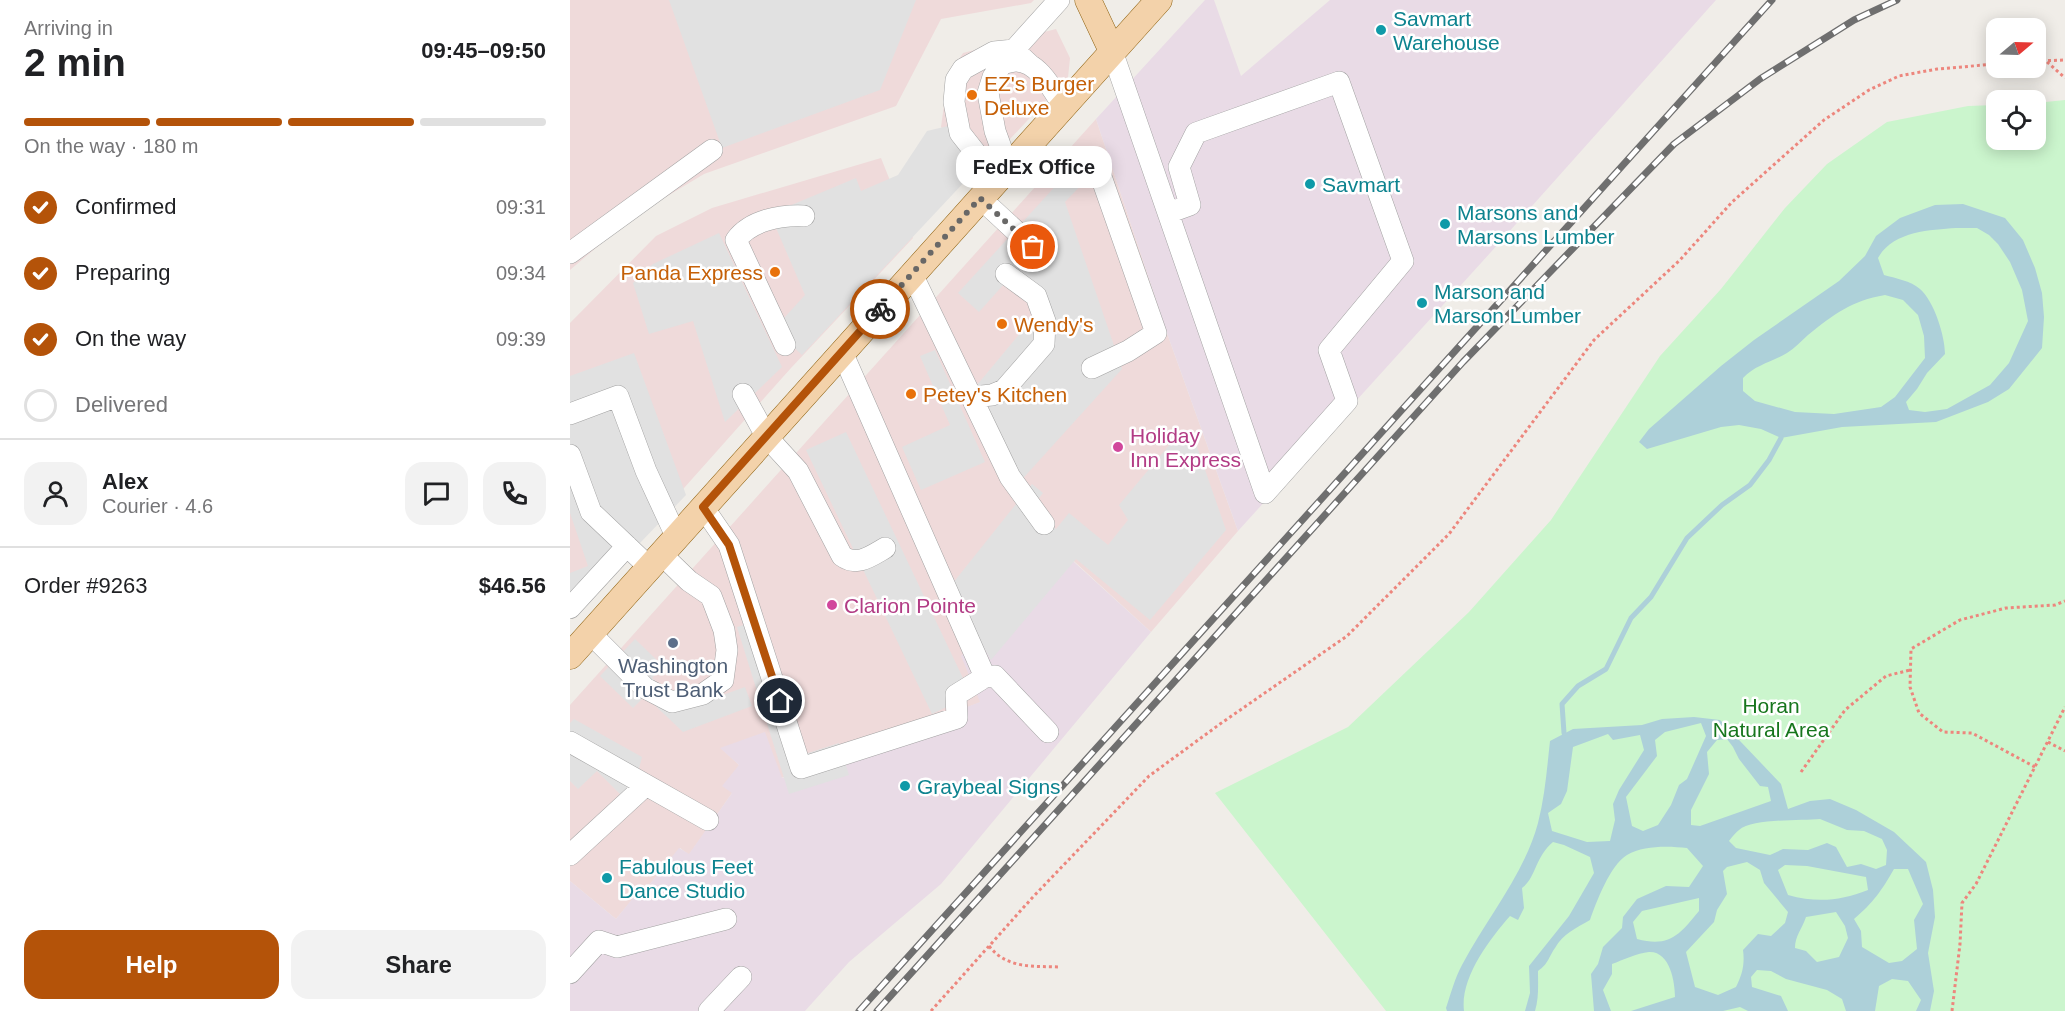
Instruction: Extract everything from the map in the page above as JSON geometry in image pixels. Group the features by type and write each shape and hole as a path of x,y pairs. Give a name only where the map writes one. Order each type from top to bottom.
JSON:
{"main road":[{"path":"1088,0 1112,51"},
{"path":"570,656 1159,0"}],"lane":[{"path":"1008,168 982,161 960,133 954,102 956,80 963,69 994,52 1014,50 1059,0"},
{"path":"1014,50 1048,83 1063,106"},
{"path":"1112,51 1265,494 1347,400 1329,350 1403,261 1339,82 1196,133 1179,166 1190,205 1168,213"},
{"path":"1008,168 995,131 987,93 993,77 1002,64 1017,61 1030,65"},
{"path":"570,253 712,150"},
{"path":"1092,368 1128,351 1156,333 1098,168"},
{"path":"980,198 1033,247"},
{"path":"785,345 736,240 744,229 783,216 804,216"},
{"path":"912,274 1010,477 1044,524"},
{"path":"971,397 992,395 1004,390 1044,344 1045,321 1035,296 1006,274"},
{"path":"842,352 985,677"},
{"path":"743,394 766,436 798,471 842,556 848,560 859,561 885,548"},
{"path":"570,414 618,396 646,471 662,552 689,581 711,596 724,630 728,650 723,680 703,694 672,702 645,688 590,633"},
{"path":"570,455 591,512 627,546 662,552"},
{"path":"703,507 729,545 801,768 957,718 956,695 985,677 995,676 1048,732"},
{"path":"570,608 627,546"},
{"path":"570,742 708,820"},
{"path":"570,855 646,785"},
{"path":"570,973 599,941 618,947 726,919"},
{"path":"709,1011 741,977"}],"path":[{"path":"2046,61 2065,60"},
{"path":"2046,62 2065,78"},
{"path":"931,1011 1032,898 1149,776 1347,636 1449,534 1594,340 1680,260 1732,202 1824,120 1869,90 1899,76 1937,69 1986,65"},
{"path":"2035,767 1972,733 1943,732 1919,713 1910,687 1911,649 1960,620 2006,608 2055,605 2065,601"},
{"path":"1801,772 1845,710 1886,676 1911,670"},
{"path":"1952,1011 1962,903 1976,884 2065,707"},
{"path":"2048,742 2065,751"},
{"path":"989,946 1000,957 1013,964 1060,967"}],"shaded area":[{"path":"570,0 1034,0 1031,3 941,19 896,106 704,174 631,218 570,270"},
{"path":"669,0 916,0 880,90 722,148"},
{"path":"1205,0 1214,0 1241,76 1330,0 1716,0 1238,531 1168,336 1096,119"},
{"path":"1056,29 1070,58 1068,77 982,169 941,127 948,76 963,53"},
{"path":"1096,119 1168,336 1238,531 1151,632 1064,552 981,702 781,778 721,748 739,765 732,793 689,855 680,848 645,890 642,888 616,919 570,881 570,705"},
{"path":"948,126 984,161 802,355 774,329 805,295 770,214 856,178 861,191 898,175 927,131"},
{"path":"1092,146 1106,159 1065,202 1122,369 1017,485 977,385 1047,301 1013,274 979,312 958,293"},
{"path":"881,158 913,238 791,368 570,616 570,323 656,236 712,208"},
{"path":"719,233 782,367 725,422 693,321 649,334 633,283 653,264"},
{"path":"935,350 985,462 921,490 902,447 950,425 920,356"},
{"path":"634,353 686,495 570,616 570,573 588,566 570,513 570,376"},
{"path":"1181,431 1196,444 1226,530 1150,620 1076,559 991,660 949,588 1032,484 1043,493 1031,509 1056,529 1069,513 1108,545 1128,520 1119,505"},
{"path":"846,432 971,695 932,714 806,450"},
{"path":"1063,552 1151,632 941,884 849,962 805,1011 570,1011 570,881 616,919 642,887 646,889 679,848 689,854 732,793 722,786 739,765 720,748 765,732 782,778 980,702 961,656"},
{"path":"756,621 799,756 839,743 849,775 789,794 737,627"},
{"path":"635,639 663,666 652,678 684,709 745,687 752,706 683,732 645,696 633,708 600,676"},
{"path":"574,719 642,757 630,804 597,771 578,789 570,781 570,723"}],"green space":[{"name":"Horan Natural Area","path":"2065,100 2065,1011 1386,1011 1215,793 1348,727 1469,612 1551,520 1660,356 1721,289 1785,208 1827,164 1887,122 1968,106 1986,105 1986,150 2046,150 2046,102"}],"water":[{"path":"1963,204 2005,218 2023,240 2035,268 2042,293 2044,317 2042,348 2009,389 1988,402 1936,422 1842,427 1781,438 1761,429 1739,425 1721,427 1647,449 1639,442 1649,429 1721,366 1754,340 1839,281 1865,256 1876,236 1900,218 1935,205","holes":["1977,228 1998,244 2010,262 2022,290 2028,321 2009,363 1990,385 1947,409 1925,412 1909,410 1906,402 1927,373 1945,354 1943,338 1938,319 1925,294 1912,284 1884,275 1878,258 1885,249 1902,237 1924,231","1885,295 1903,300 1918,315 1924,336 1925,358 1895,397 1881,407 1834,414 1795,412 1755,401 1743,391 1743,378 1753,370 1793,349 1817,327 1844,309"]},
{"path":"1694,717 1720,720 1781,784 1788,809 1810,801 1830,799 1856,810 1894,832 1926,862 1933,890 1935,917 1928,953 1934,991 1930,1011 1916,1011 1921,1000 1908,981 1892,979 1879,986 1875,1011 1846,1011 1842,999 1827,990 1786,979 1771,971 1757,970 1751,977 1752,987 1781,996 1788,1011 1748,1011 1740,1007 1723,1011 1631,1011 1675,997 1670,968 1662,957 1649,952 1612,964 1612,974 1603,990 1611,1011 1594,1011 1591,974 1598,964 1603,947 1622,928 1623,917 1637,899 1666,886 1689,887 1703,866 1687,848 1665,847 1641,849 1627,855 1615,867 1604,885 1590,920 1562,939 1538,971 1538,996 1535,1011 1525,1011 1530,993 1529,966 1569,916 1594,873 1590,857 1553,842 1543,854 1527,884 1522,888 1524,908 1518,920 1510,916 1493,936 1471,973 1464,998 1464,1011 1447,1011 1446,1008 1460,970 1515,878 1532,842 1546,782 1550,741 1573,729 1642,725 1662,719","holes":["1701,723 1706,736 1687,779 1679,785 1671,805 1658,825 1643,831 1632,826 1626,797 1657,756 1655,740 1665,732","1608,734 1613,740 1640,735 1644,750 1613,804 1615,820 1610,841 1587,842 1552,831 1548,813 1561,804 1567,791 1573,747","1727,739 1760,786 1768,787 1771,801 1700,826 1691,825 1691,810 1709,774 1707,752 1717,740","1820,819 1847,830 1864,831 1882,839 1887,850 1886,865 1876,869 1861,864 1847,867 1836,847 1827,843 1808,850 1783,849 1770,855 1736,848 1729,841 1745,826 1777,821","1747,862 1760,870 1764,883 1788,912 1785,923 1771,936 1758,934 1743,950 1744,960 1736,987 1718,995 1695,987 1686,952 1714,922 1717,910 1727,894 1723,871 1727,867","1785,865 1807,866 1866,877 1868,890 1848,897 1828,900 1788,895 1778,870","1894,869 1908,869 1923,904 1914,920 1917,949 1902,961 1889,963 1862,947 1861,931 1854,919 1872,902","1699,898 1699,911 1680,932 1666,940 1658,942 1637,939 1633,922 1642,911","1836,912 1845,926 1848,938 1839,957 1817,962 1806,951 1795,948 1806,917"]}],"waterway":[{"path":"1564,733 1562,704 1578,686 1606,669 1631,618 1651,597 1687,538 1722,505 1750,485 1769,460 1781,438"}],"railway":[{"path":"859,1011 1772,0"},
{"path":"877,1011 1463,362 1674,144 1760,79 1854,20 1897,0"}],"way so far":[{"path":"880,309 980,198 1033,247"}],"place":[{"name":"Savmart Warehouse","path":"1381,30"},
{"name":"EZ's Burger Deluxe","path":"972,95"},
{"name":"Savmart","path":"1310,184"},
{"name":"Marsons and Marsons Lumber","path":"1445,224"},
{"name":"FedEx Office","path":"1033,247"},
{"name":"Panda Express","path":"775,272"},
{"name":"Marson and Marson Lumber","path":"1422,303"},
{"name":"Wendy's","path":"1002,324"},
{"name":"Petey's Kitchen","path":"911,394"},
{"name":"Holiday Inn Express","path":"1118,447"},
{"name":"Clarion Pointe","path":"832,605"},
{"name":"Washington Trust Bank","path":"673,643"},
{"name":"Graybeal Signs","path":"905,786"},
{"name":"Fabulous Feet Dance Studio","path":"607,878"}],"route":[{"path":"780,701 729,545 703,507 880,309"}]}
